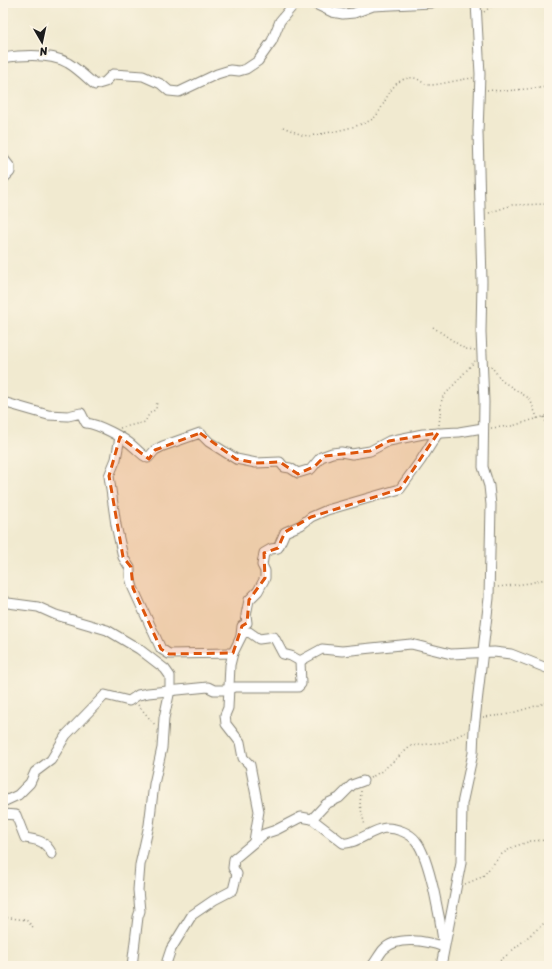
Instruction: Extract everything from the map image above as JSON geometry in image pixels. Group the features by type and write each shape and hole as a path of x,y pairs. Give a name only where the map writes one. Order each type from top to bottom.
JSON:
{"street":[{"path":"3,58 17,56 48,56 68,63 95,85 105,82 113,74 143,76 161,84 169,91 179,92 187,90 204,78 230,70 242,70 258,61 272,41 280,21 295,3"},
{"path":"313,3 332,12 343,14 354,13 372,6 431,3"},
{"path":"441,966 462,863 462,804 472,767 481,653 489,588 491,505 489,486 483,467 484,428 478,132 480,76 476,3"},
{"path":"3,158 10,167 10,172 3,179"},
{"path":"3,402 48,415 68,416 81,413 86,423 101,426 135,447 138,453 148,458 155,450 163,446 200,433 209,442 236,459 256,463 280,462 284,467 290,468 298,473 311,469 325,456 341,452 352,454 370,451 389,441 414,435 484,428"},
{"path":"254,841 259,811 249,762 244,758 240,742 226,724 225,715 228,708 228,694 230,690 230,665 233,653 241,636 242,626 247,623 246,611 249,600 258,591 265,578 265,572 262,565 264,553 271,549 278,548 285,532 301,525 311,517 327,510 400,489 438,433"},
{"path":"116,436 116,459 109,476 122,557 124,562 130,566 130,577 133,588 161,649 169,654 233,653"},
{"path":"3,600 8,603 38,607 56,616 107,630 165,669 170,676 170,690 164,718 164,733 154,784 149,824 140,865 138,890 140,911 132,966"},
{"path":"241,636 245,632 259,639 274,637 283,654 300,661"},
{"path":"300,661 322,650 354,650 411,644 451,654 494,652 512,654 549,669"},
{"path":"3,802 18,795 30,783 35,772 51,760 66,735 104,696 109,695 129,701 141,694 170,690 208,687 214,690 230,690 235,687 298,687 302,680 300,661"},
{"path":"312,819 326,804 338,798 352,785 363,780"},
{"path":"3,814 16,815 25,838 44,842 52,854"},
{"path":"167,966 171,949 192,915 214,900 233,890 237,874 233,868 232,862 254,841 301,817 312,819 343,843 349,843 385,828 400,831 415,840 421,848 426,862 444,947"},
{"path":"372,966 384,949 396,943 413,941 444,947"}],"path":[{"path":"476,15 483,13 495,3"},
{"path":"283,127 302,135 309,136 351,127 365,123 375,117 394,86 403,80 413,77 430,85 480,76"},
{"path":"480,88 495,91 549,87"},
{"path":"480,215 512,205 549,204"},
{"path":"433,327 468,350 482,351"},
{"path":"438,433 442,398 482,351"},
{"path":"490,365 502,381 530,399 538,420"},
{"path":"116,436 126,425 129,426 132,424 145,422 149,414 156,409 157,401"},
{"path":"484,428 512,426 538,420 549,415"},
{"path":"544,417 549,430"},
{"path":"489,588 530,583 549,578"},
{"path":"129,701 139,705 154,724 164,733"},
{"path":"475,718 505,714 549,702"},
{"path":"368,834 360,805 363,780 382,771 411,746 445,742 474,729"},
{"path":"456,891 468,882 482,877 502,854 513,847 531,840 549,840"},
{"path":"3,917 26,920 33,927"},
{"path":"494,966 549,919"}],"highlighted area":[{"path":"200,433 236,459 256,463 280,462 298,474 315,466 325,456 370,451 389,441 438,433 400,489 311,517 285,532 278,548 264,553 265,578 249,600 247,623 242,626 233,653 169,654 161,649 133,588 131,567 123,557 109,476 120,437 149,459 155,450"}]}
